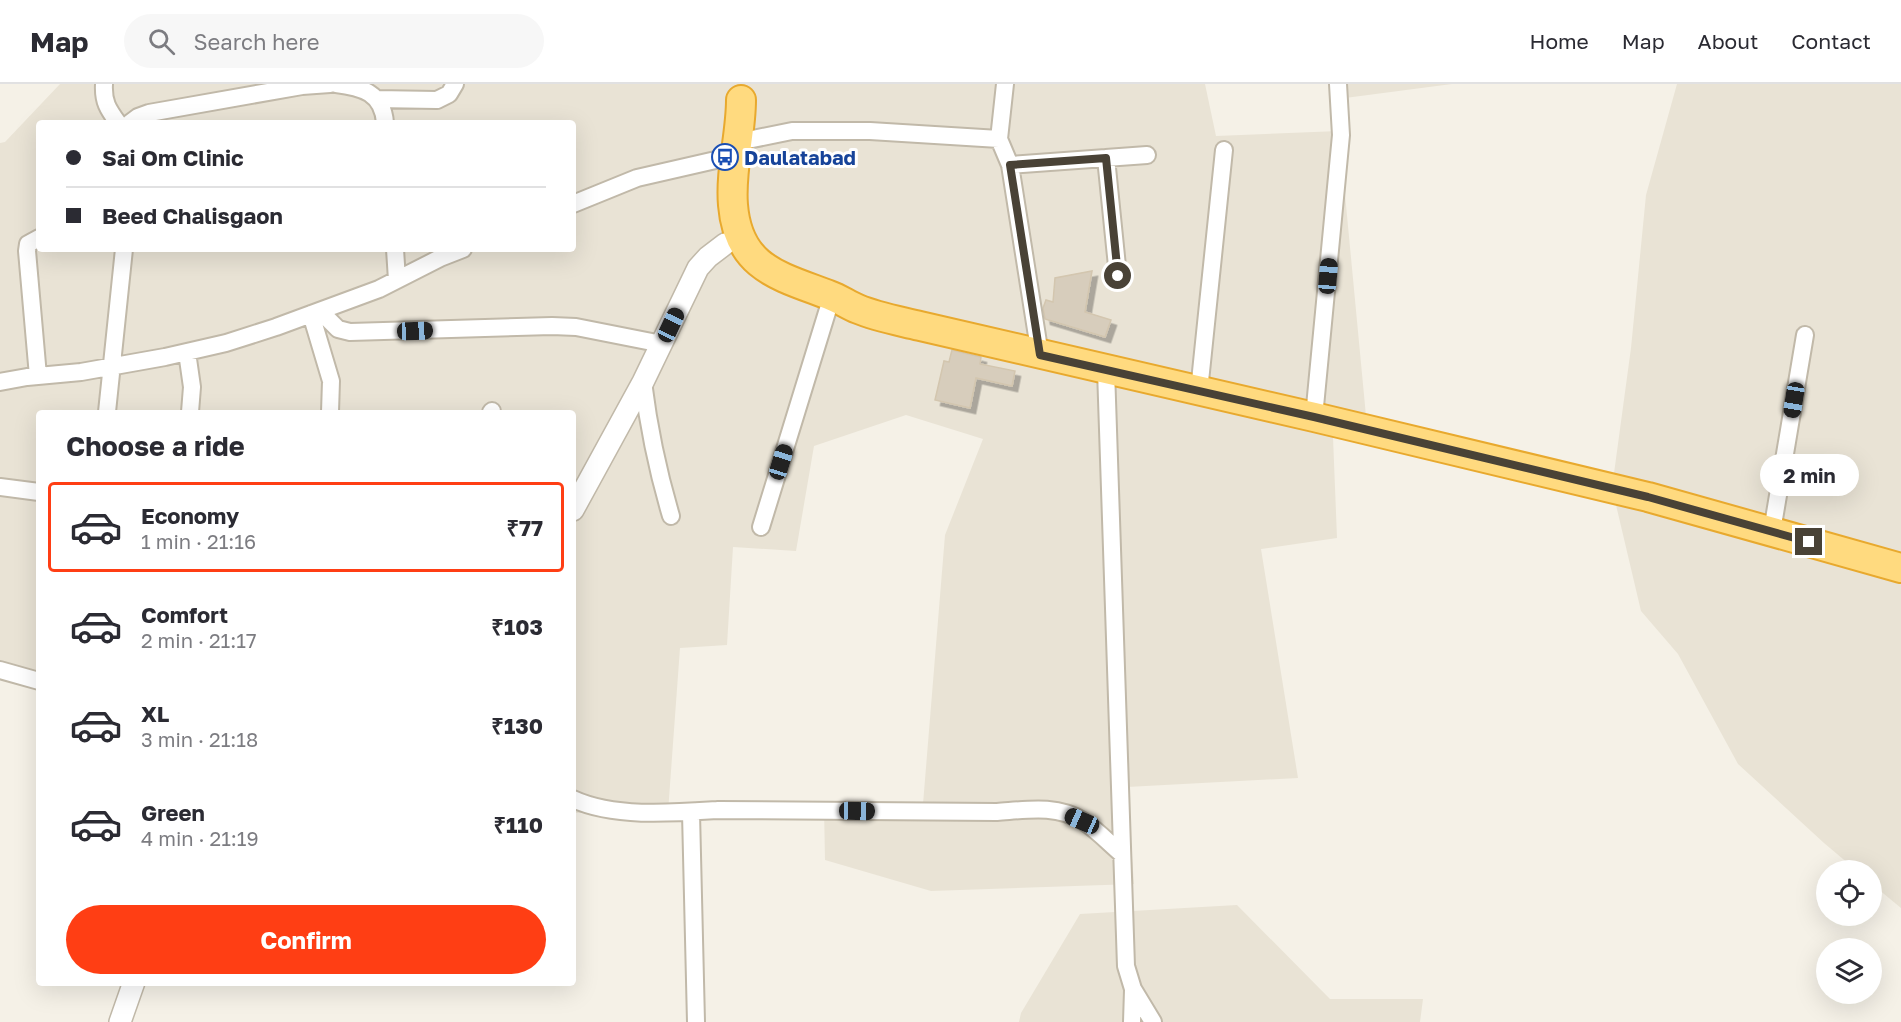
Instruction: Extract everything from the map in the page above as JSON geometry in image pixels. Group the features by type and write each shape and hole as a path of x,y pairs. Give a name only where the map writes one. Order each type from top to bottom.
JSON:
{"highway":[{"path":"744,92 726,129 734,165 735,221 743,244 754,258 770,271 805,287 859,309 920,326 1648,497 1901,568"},
{"path":"729,150 718,207 725,244 730,256 739,267 759,283 788,297 828,309 845,311 859,309"}],"street":[{"path":"105,84 106,105 116,120"},
{"path":"134,120 149,113 302,86 330,84"},
{"path":"336,84 360,87 376,99 384,111 385,120"},
{"path":"376,99 437,100 449,94 455,84"},
{"path":"1005,84 999,139 1010,165 1040,355"},
{"path":"1314,417 1341,135 1338,84"},
{"path":"576,203 637,178 792,131 870,131 999,139"},
{"path":"1199,391 1224,150"},
{"path":"1010,165 1147,155"},
{"path":"1106,158 1118,276"},
{"path":"36,240 28,244 27,251 38,376"},
{"path":"576,505 643,382 701,263 725,244"},
{"path":"107,410 124,252"},
{"path":"395,252 397,280"},
{"path":"0,382 81,372 226,343 379,289 455,252"},
{"path":"761,527 828,309"},
{"path":"315,313 338,329 350,332 552,326 576,327 662,344"},
{"path":"315,313 331,381 330,410"},
{"path":"1772,531 1805,335"},
{"path":"187,352 192,387 190,410"},
{"path":"1106,370 1126,966 1133,989 1153,1022"},
{"path":"643,382 651,444 671,516"},
{"path":"0,488 36,492"},
{"path":"0,670 36,680"},
{"path":"576,800 602,810 691,813 718,810 997,812 1038,809 1064,812 1082,821 1122,854"},
{"path":"691,813 696,1022"},
{"path":"120,1022 133,986"},
{"path":"1132,1022 1133,989"}],"shaded area":[{"path":"60,84 1205,84 1216,136 1339,131 1366,416 1333,437 1337,538 1261,549 1298,778 1127,787 1134,884 931,891 825,860 824,807 923,804 945,535 983,439 906,415 814,446 796,551 733,547 727,645 680,648 668,812 576,813 576,410 36,410 36,685 0,669 0,143 5,142"},
{"path":"1343,84 1452,84 1345,98"},
{"path":"1677,84 1901,84 1901,908 1882,892 1882,860 1844,860 1738,764 1678,654 1641,611 1612,488 1631,348 1646,195"},
{"path":"1237,905 1330,999 1423,999 1420,1022 1019,1022 1021,1013 1080,914"}],"building":[{"path":"1092,271 1085,312 1111,320 1105,337 1045,319 1043,308 1046,300 1053,302 1055,278"},
{"path":"952,350 981,357 980,364 1015,371 1012,386 976,378 970,408 935,400 944,361 949,362"}],"place":[{"name":"Daulatabad","path":"725,157"}],"route":[{"path":"1118,276 1106,158 1010,165 1040,355 1314,417 1648,497 1809,542"}]}
